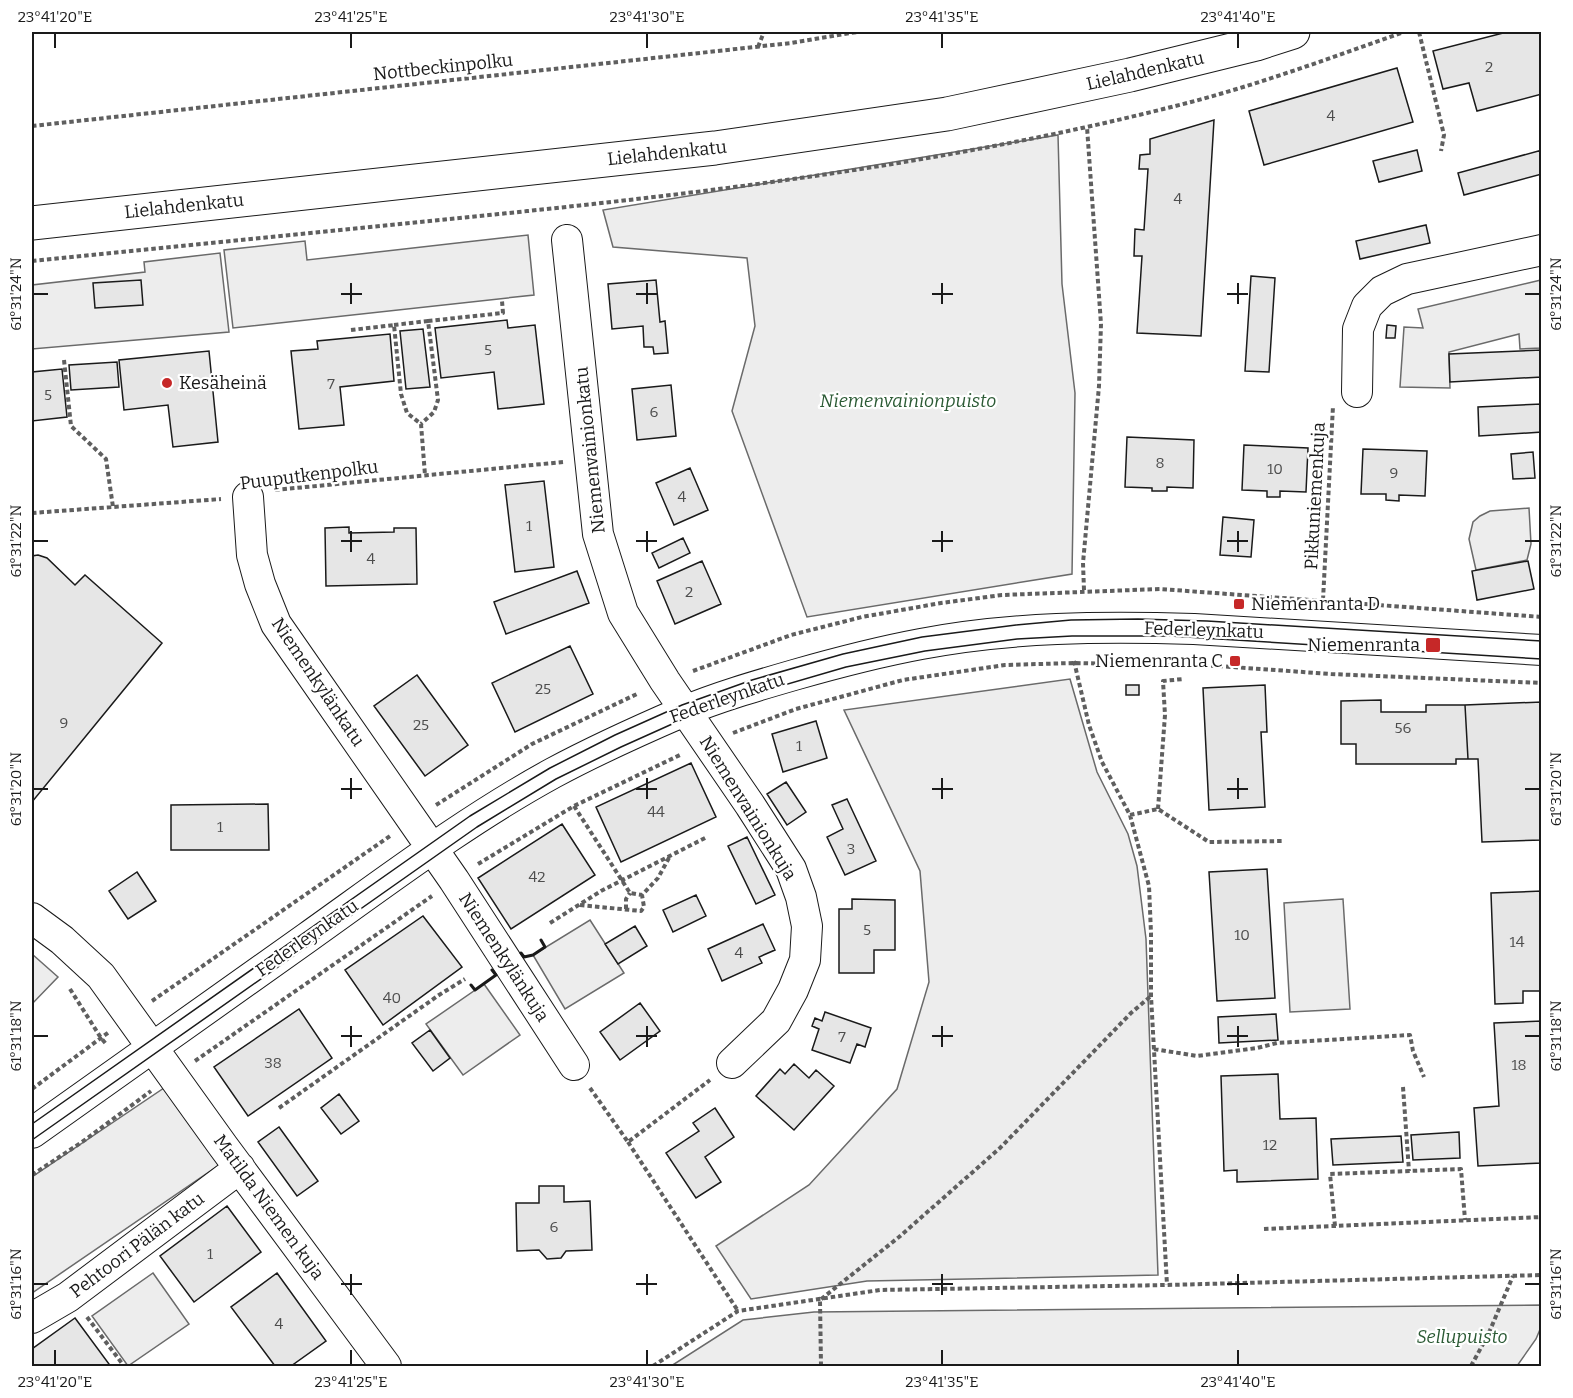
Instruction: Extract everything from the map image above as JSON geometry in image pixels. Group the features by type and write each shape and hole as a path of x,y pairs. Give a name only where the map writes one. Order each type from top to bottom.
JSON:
{"main road":[{"name":"Lielahdenkatu","path":"32,223 715,148 936,116 1130,75 1256,44 1293,32"}],"street":[{"name":"Niemenvainionkatu","path":"567,240 598,534 623,613 686,711"},
{"path":"1345,398 1358,329 1367,306 1382,291 1407,279 1542,250"},
{"name":"Niemenkylänkatu","path":"248,497 252,555 260,584 276,624 432,849"},
{"name":"Federleynkatu","path":"32,1133 432,849 553,773 618,740 686,711 754,686 845,661 923,644 1017,632 1138,627 1194,628 1542,650"},
{"name":"Niemenvainionkuja","path":"686,711 791,869 801,897 807,926 805,960 793,990 776,1021 732,1063"},
{"name":"Niemenkylänkuja","path":"432,849 574,1065"},
{"name":"Matilda Niemen kuja","path":"32,918 62,940 101,976 387,1366"},
{"name":"Pehtoori Pälän katu","path":"32,1318 69,1297 240,1168"}],"path":[{"path":"758,47 764,32"},
{"name":"Nottbeckinpolku","path":"32,126 758,47 857,32"},
{"path":"1419,32 1444,135 1441,151"},
{"path":"1084,590 1083,563 1100,386 1101,324 1087,127"},
{"path":"351,330 503,313 502,301"},
{"path":"421,424 434,412 438,400 428,321"},
{"path":"394,326 401,394 407,413 421,424 425,475"},
{"path":"64,360 71,426 106,459 112,507"},
{"name":"Pikkuniemenkuja","path":"1323,600 1345,398"},
{"name":"Puuputkenpolku","path":"32,513 248,497 255,492 590,459"},
{"path":"32,1089 101,1038 413,820 532,744 666,681 791,635 862,617 941,603 1002,595 1084,590 1160,589 1542,617"},
{"path":"1074,663 1089,725 1102,762 1130,815 1149,886 1150,996 1167,1286"},
{"path":"1158,809 1165,715 1163,681 1183,679"},
{"path":"574,806 630,893 642,896"},
{"path":"1130,815 1158,809 1209,842 1284,841"},
{"path":"550,923 621,881 706,837"},
{"path":"642,896 658,878 670,856"},
{"path":"626,909 626,900 630,893"},
{"path":"579,905 641,911 644,907 642,896"},
{"path":"279,1108 465,979"},
{"path":"68,985 101,1038 149,1092"},
{"path":"820,1300 899,1237 1000,1148 1150,996"},
{"path":"1154,1049 1197,1056 1257,1048 1276,1043 1410,1035 1413,1051 1424,1077"},
{"path":"628,1142 732,1063"},
{"path":"574,1065 628,1142 738,1311"},
{"path":"1403,1087 1409,1171"},
{"path":"1335,1226 1330,1174 1461,1169 1465,1220"},
{"path":"1264,1229 1542,1217"},
{"path":"653,1366 738,1311 880,1290 1167,1286 1542,1275"},
{"path":"1471,1366 1488,1335 1513,1276"},
{"path":"86,1283 93,1298 81,1310 124,1366"},
{"path":"820,1300 821,1366"}],"shaded area":[{"name":"Niemenvainionpuisto","path":"1058,135 1062,284 1075,393 1072,574 807,617 732,411 755,326 747,258 613,247 603,210"},
{"path":"528,235 534,295 233,328 224,250 305,241 307,260"},
{"path":"220,253 229,332 32,349 32,285 145,272 144,262"},
{"path":"1541,280 1541,348 1520,349 1519,334 1449,352 1450,388 1400,387 1404,327 1423,328 1418,309"},
{"path":"1529,508 1531,544 1527,560 1476,570 1469,539 1473,522 1490,511"},
{"path":"1070,679 1097,772 1128,834 1137,866 1146,939 1158,1275 867,1281 751,1299 716,1246 809,1185 897,1089 929,982 920,871 844,710"},
{"path":"1343,899 1350,1009 1290,1012 1284,903"},
{"path":"590,920 624,973 565,1009 533,955"},
{"path":"32,954 58,977 32,1004"},
{"path":"484,984 520,1035 463,1075 426,1024"},
{"path":"164,1088 219,1165 32,1293 32,1177"},
{"path":"153,1273 189,1324 128,1366 92,1316"},
{"name":"Sellupuisto","path":"1541,1305 1541,1327 1536,1339 1517,1366 671,1366 743,1320 814,1312"}],"building":[{"path":"1507,32 1542,32 1542,94 1477,111 1469,83 1443,89 1433,51"},
{"path":"1397,68 1413,122 1264,165 1249,111"},
{"path":"1214,120 1201,336 1137,333 1142,256 1134,256 1135,229 1144,230 1148,169 1139,169 1140,155 1150,154 1150,139"},
{"path":"1417,150 1422,171 1379,182 1373,161"},
{"path":"1542,150 1542,174 1464,195 1458,173"},
{"path":"1426,225 1430,243 1360,259 1356,241"},
{"path":"1251,276 1275,278 1269,372 1245,371"},
{"path":"141,280 143,305 95,308 93,283"},
{"path":"656,280 660,322 665,321 668,353 654,354 653,347 644,347 643,326 612,329 608,284"},
{"path":"507,320 508,328 535,325 544,404 498,409 494,372 441,378 435,328"},
{"path":"1387,325 1396,326 1395,338 1386,338"},
{"path":"423,329 430,387 406,389 400,331"},
{"path":"390,334 394,381 340,387 344,425 299,429 291,351 318,349 317,341"},
{"path":"1542,350 1542,377 1450,382 1449,354"},
{"name":"Kesäheinä","path":"209,351 218,442 173,447 168,405 124,410 119,360"},
{"path":"117,362 119,387 71,390 69,365"},
{"path":"62,369 67,417 32,421 32,372"},
{"path":"671,385 676,436 637,440 632,389"},
{"path":"1542,404 1542,432 1479,436 1478,407"},
{"path":"1127,437 1194,440 1193,488 1167,487 1167,491 1152,491 1152,488 1125,487"},
{"path":"1244,445 1308,448 1306,492 1280,491 1280,497 1267,497 1267,491 1242,490"},
{"path":"1363,449 1427,451 1425,496 1399,495 1399,501 1386,500 1386,494 1361,494"},
{"path":"1533,452 1535,478 1513,479 1511,454"},
{"path":"690,468 708,510 674,525 656,483"},
{"path":"544,481 554,567 515,572 505,485"},
{"path":"1223,517 1254,520 1251,557 1220,555"},
{"path":"349,527 349,533 394,532 394,528 416,528 417,584 326,586 325,528"},
{"path":"683,538 690,553 659,568 652,553"},
{"path":"32,556 47,558 75,585 85,575 162,643 32,802"},
{"path":"702,561 721,604 675,624 657,581"},
{"path":"1528,561 1534,589 1477,600 1472,571"},
{"path":"577,571 589,603 506,634 494,602"},
{"path":"570,646 593,694 515,732 492,683"},
{"path":"417,675 468,745 425,776 374,706"},
{"path":"1126,685 1139,685 1139,695 1126,695"},
{"path":"1265,685 1267,732 1261,732 1265,807 1209,810 1203,688"},
{"path":"1381,700 1381,712 1426,712 1426,705 1465,705 1468,759 1456,759 1456,764 1356,764 1356,744 1341,744 1341,701"},
{"path":"1542,702 1542,840 1482,842 1478,759 1468,759 1465,705"},
{"path":"816,721 827,758 783,772 772,734"},
{"path":"691,763 716,817 621,862 596,807"},
{"path":"786,782 806,812 787,825 767,794"},
{"path":"847,799 876,861 845,875 827,837 843,829 832,805"},
{"path":"268,804 269,850 171,850 171,805"},
{"path":"562,824 595,875 511,929 478,878"},
{"path":"747,837 775,895 756,904 728,846"},
{"path":"1267,869 1275,998 1217,1001 1209,872"},
{"path":"137,872 156,901 128,919 109,891"},
{"path":"1542,891 1542,991 1523,991 1523,1003 1495,1004 1491,893"},
{"path":"696,895 706,916 673,932 663,910"},
{"path":"852,899 895,900 895,950 874,950 874,973 839,973 839,909 852,909"},
{"path":"423,916 462,967 383,1025 345,970"},
{"path":"763,924 775,950 759,957 762,963 722,981 708,949"},
{"path":"635,926 647,946 618,964 605,944"},
{"path":"640,1003 660,1031 620,1060 600,1032"},
{"path":"299,1009 332,1058 248,1116 214,1067"},
{"path":"825,1012 871,1028 865,1047 857,1044 850,1063 812,1050 819,1029 812,1026 815,1018 822,1021"},
{"path":"1276,1014 1278,1040 1219,1043 1218,1017"},
{"path":"1542,1021 1542,1163 1478,1166 1474,1108 1499,1106 1494,1023"},
{"path":"430,1030 450,1058 433,1071 412,1043"},
{"path":"794,1064 809,1078 816,1070 834,1086 794,1130 756,1096 780,1069 785,1074"},
{"path":"1278,1074 1280,1119 1316,1118 1318,1179 1237,1182 1237,1170 1224,1171 1221,1076"},
{"path":"339,1094 359,1121 341,1134 321,1108"},
{"path":"715,1108 734,1137 705,1157 721,1182 696,1198 666,1153 699,1131 693,1123"},
{"path":"279,1127 318,1181 297,1196 258,1142"},
{"path":"1459,1132 1460,1158 1413,1160 1411,1135"},
{"path":"1401,1136 1403,1162 1333,1165 1331,1139"},
{"path":"539,1186 564,1186 564,1202 590,1201 592,1250 566,1251 561,1258 547,1259 539,1250 517,1251 516,1203 539,1203"},
{"path":"227,1206 261,1252 194,1302 160,1256"},
{"path":"277,1273 326,1341 291,1366 275,1366 231,1307"},
{"path":"75,1318 109,1364 106,1366 32,1366 32,1349"}],"tram line":[{"path":"32,1124 470,816 550,768 615,735 682,705 752,680 843,654 922,637 1071,620 1207,621 1542,641"},
{"path":"32,1140 477,827 556,779 621,747 690,716 757,693 846,667 925,651 1017,639 1072,636 1170,636 1542,659"}],"wall":[{"path":"521,953 524,957 533,955 545,947 541,940"},
{"path":"471,985 475,990 496,975 492,970"}],"place":[{"name":"Kesäheinä","path":"167,383"},
{"name":"Niemenranta D","path":"1239,604"},
{"name":"Niemenranta","path":"1433,645"},
{"name":"Niemenranta C","path":"1235,661"}]}
